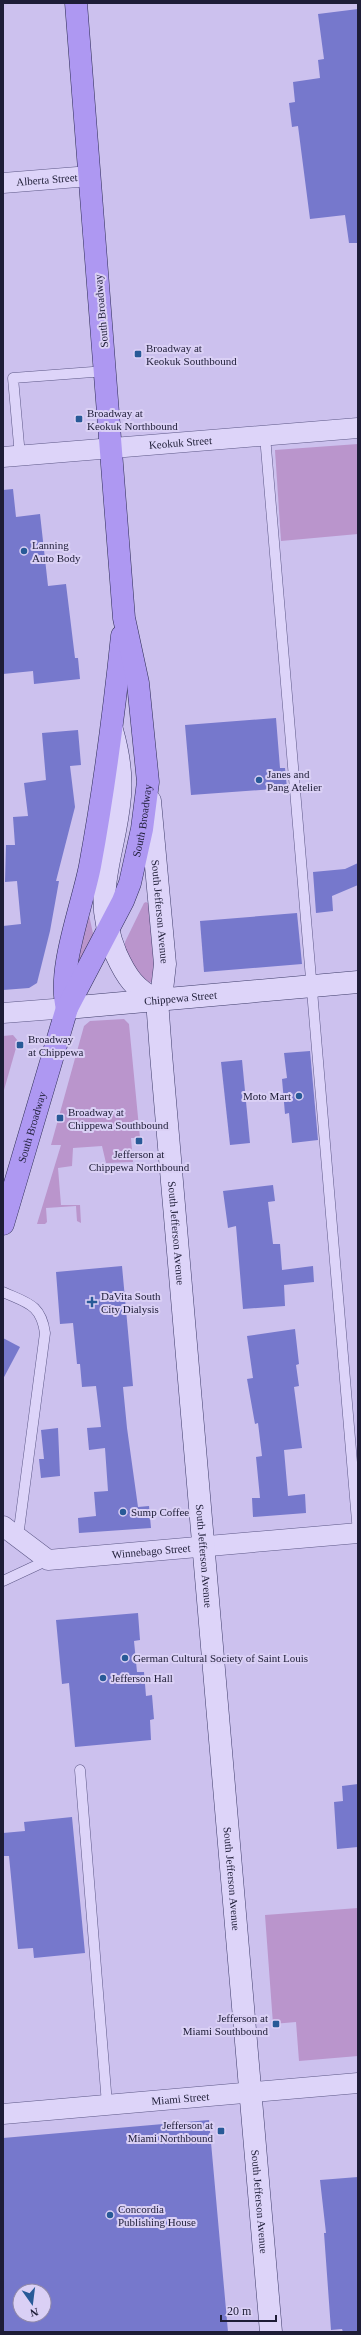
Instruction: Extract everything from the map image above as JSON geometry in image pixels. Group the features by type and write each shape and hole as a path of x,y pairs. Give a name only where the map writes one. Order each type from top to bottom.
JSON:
{"main road":[{"name":"South Broadway","path":"3,1224 67,1008 108,931 130,883 142,829 148,782 136,676 124,618 112,447 76,3"},
{"name":"South Broadway","path":"67,1008 64,997 64,975 90,865 112,730 124,618"},
{"path":"112,730 121,772 120,796 103,890 104,916 108,931 122,967 130,982 143,993 157,1000"},
{"name":"South Jefferson Avenue","path":"148,782 165,964 162,990 157,1000 271,2332"},
{"name":"Chippewa Street","path":"67,1008 358,982"}],"street":[{"name":"Alberta Street","path":"3,183 90,176"},
{"name":"Keokuk Street","path":"12,456 358,428"},
{"name":"Chippewa Street","path":"3,1013 67,1008"},
{"path":"10,1531 48,1560"},
{"name":"Winnebago Street","path":"48,1560 358,1533"},
{"name":"Miami Street","path":"3,2114 251,2091 358,2083"}],"lane":[{"path":"12,456 14,378 106,371"},
{"path":"265,436 358,1533"},
{"path":"3,1292 32,1305 43,1321 45,1333 10,1531"},
{"path":"3,1581 48,1560"},
{"path":"80,1770 107,2104"}],"shaded area":[{"path":"358,444 358,534 281,541 275,450"},
{"path":"146,902 149,904 156,978 154,981 147,983 141,981 125,949 125,942 144,903"},
{"path":"89,915 94,938 69,978"},
{"path":"124,1019 129,1024 140,1138 131,1138 133,1162 106,1163 102,1146 73,1148 72,1166 58,1168 61,1205 80,1205 81,1223 77,1221 76,1206 46,1208 47,1222 45,1224 37,1224 61,1145 51,1145 84,1026 90,1021"},
{"path":"13,1035 18,1041 4,1090 3,1036"},
{"path":"358,1908 358,2056 299,2061 296,2022 273,2024 265,1915"}],"building":[{"path":"358,9 358,243 349,243 345,215 310,219 298,126 292,127 289,103 295,102 293,82 320,78 318,60 324,59 318,14"},
{"path":"13,489 16,517 40,514 48,586 66,584 75,658 78,658 80,679 34,684 33,671 3,674 3,490"},
{"path":"276,718 280,768 285,768 287,788 191,795 185,725"},
{"path":"78,730 81,765 70,766 75,807 56,881 59,881 50,931 37,983 29,988 3,990 3,926 21,924 17,881 5,882 6,845 15,845 13,817 28,816 24,783 46,780 42,733"},
{"path":"358,863 358,885 332,896 333,911 316,913 313,872 345,869"},
{"path":"297,913 302,964 204,972 200,921"},
{"name":"Moto Mart","path":"310,1051 318,1140 292,1143 289,1113 285,1114 282,1079 287,1078 284,1053"},
{"name":"Moto Mart","path":"242,1060 250,1143 230,1145 221,1062"},
{"path":"273,1185 275,1201 268,1202 273,1244 280,1244 282,1270 313,1266 314,1282 284,1285 285,1306 243,1309 236,1226 228,1228 223,1191"},
{"path":"122,1266 133,1386 123,1387 127,1428 138,1507 149,1506 151,1528 79,1533 78,1518 96,1516 94,1492 108,1491 105,1448 89,1450 87,1428 101,1427 96,1386 82,1387 80,1364 77,1364 73,1323 60,1324 56,1272"},
{"path":"295,1329 299,1364 296,1365 299,1386 294,1387 302,1448 284,1450 288,1496 305,1494 306,1513 253,1517 252,1498 260,1498 256,1457 262,1456 258,1423 255,1424 247,1379 253,1378 247,1336"},
{"path":"3,1338 20,1347 3,1379"},
{"path":"58,1428 60,1476 41,1478 39,1459 44,1459 41,1430"},
{"name":"Jefferson Hall","path":"138,1613 140,1640 134,1641 137,1672 144,1672 146,1696 152,1695 154,1719 150,1720 151,1740 75,1747 69,1683 62,1684 56,1620"},
{"path":"358,1784 358,1847 337,1849 334,1802 343,1801 342,1786"},
{"path":"72,1817 85,1953 34,1958 33,1948 18,1949 9,1856 3,1856 3,1833 25,1831 24,1822"},
{"name":"Concordia Publishing House","path":"209,2120 228,2332 3,2332 3,2138"},
{"path":"358,2177 358,2332 343,2332 342,2329 331,2330 324,2233 326,2233 320,2180"}],"place":[{"name":"Broadway at Keokuk Southbound","path":"138,354"},
{"name":"Broadway at Keokuk Northbound","path":"79,419"},
{"name":"Lanning Auto Body","path":"24,551"},
{"name":"Janes and Pang Atelier","path":"259,780"},
{"name":"Broadway at Chippewa","path":"20,1045"},
{"name":"Moto Mart","path":"299,1096"},
{"name":"Broadway at Chippewa Southbound","path":"60,1118"},
{"name":"Jefferson at Chippewa Northbound","path":"139,1141"},
{"name":"DaVita South City Dialysis","path":"92,1302"},
{"name":"Sump Coffee","path":"123,1512"},
{"name":"German Cultural Society of Saint Louis","path":"125,1658"},
{"name":"Jefferson Hall","path":"103,1678"},
{"name":"Jefferson at Miami Southbound","path":"276,2024"},
{"name":"Jefferson at Miami Northbound","path":"221,2131"},
{"name":"Concordia Publishing House","path":"110,2215"}]}
